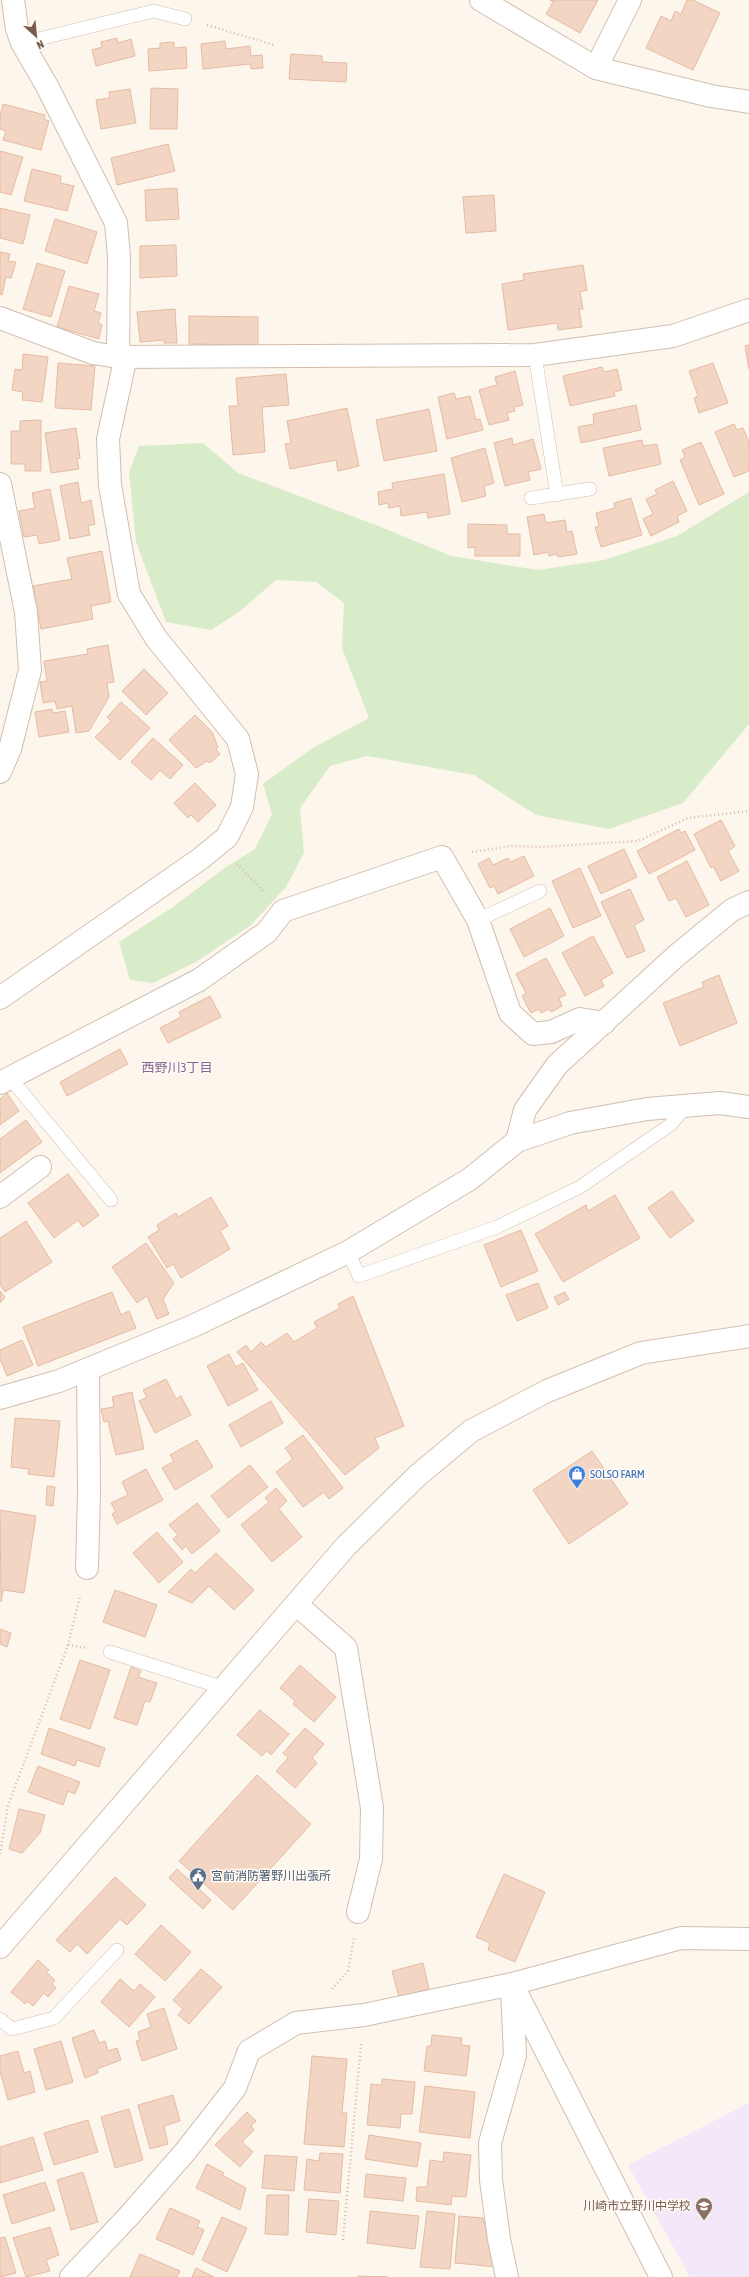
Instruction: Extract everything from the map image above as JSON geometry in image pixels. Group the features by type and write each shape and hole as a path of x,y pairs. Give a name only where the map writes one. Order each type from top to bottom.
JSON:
{"street":[{"path":"0,998 200,859 227,837 242,807 247,774 238,740 156,638 129,594 110,486 108,439 122,356 119,257 116,223 47,86 22,43 17,29 13,0"},
{"path":"481,0 596,68 711,96 749,102"},
{"path":"596,68 630,0"},
{"path":"0,318 93,353 122,356 329,358 535,355 674,336 749,310"},
{"path":"0,484 26,612 30,670 10,749 0,772"},
{"path":"5,1081 199,980 267,932 283,911 442,857 478,920 510,1013 533,1034 551,1032 580,1019 604,1023"},
{"path":"517,1141 525,1110 557,1065 676,956 732,910 749,902"},
{"path":"0,1398 59,1381 193,1326 348,1252 470,1179 517,1141 570,1123 647,1109 720,1103 749,1107"},
{"path":"0,1197 40,1167"},
{"path":"0,1948 346,1546 417,1476 470,1431 548,1391 641,1353 749,1336"},
{"path":"87,1568 89,1492 88,1370"},
{"path":"296,1604 346,1648 372,1808 371,1859 358,1912"},
{"path":"71,2277 138,2205 235,2088 249,2051 296,2023 364,2015 512,1984 681,1938 749,1939"},
{"path":"508,2277 499,2239 491,2180 490,2143 514,2055 512,1984"},
{"path":"512,1984 661,2277"}],"lane":[{"path":"22,43 154,11 185,19"},
{"path":"535,355 557,495"},
{"path":"531,498 590,489"},
{"path":"478,920 540,891"},
{"path":"5,1081 111,1200"},
{"path":"348,1252 359,1276 497,1227 580,1187 670,1125 686,1106"},
{"path":"110,1652 224,1688"},
{"path":"0,2018 12,2029 54,2018 118,1950"}],"path":[{"path":"185,19 274,45"},
{"path":"442,857 510,846 558,847 638,841 688,818 749,810"},
{"path":"239,858 235,862 283,911"},
{"path":"0,1854 8,1806 68,1645 87,1568"},
{"path":"343,2240 354,2101 364,2015"}],"shaded area":[{"name":"川崎市立野川中学校","path":"749,2103 749,2277 690,2277 628,2165"}],"green space":[{"path":"203,443 238,473 381,527 451,556 538,570 604,560 677,536 749,492 749,724 683,803 609,829 536,815 474,775 367,756 330,766 300,808 304,853 286,887 251,925 196,962 153,983 130,980 119,942 173,907 223,869 255,849 272,814 263,784 311,749 369,718 342,648 344,603 316,582 276,580 239,612 211,630 166,622 136,542 129,472 139,446"}],"building":[{"path":"550,0 598,0 580,33 546,14 553,2"},
{"path":"687,0 693,0 720,13 693,70 646,48 661,16 671,21 675,11 681,14"},
{"path":"117,38 118,43 131,39 135,56 96,66 92,50 102,47 101,42"},
{"path":"225,41 226,49 250,46 251,56 262,55 263,68 251,69 250,64 203,69 201,44"},
{"path":"174,42 174,48 186,47 187,68 149,71 148,49 160,48 160,43"},
{"path":"291,54 322,56 322,62 347,63 346,82 289,79"},
{"path":"151,88 178,89 177,129 150,129"},
{"path":"130,89 136,123 101,129 96,100 110,98 109,92"},
{"path":"3,104 45,115 44,119 49,121 41,150 3,140 6,131 0,129 0,115"},
{"path":"168,144 175,171 117,185 111,158"},
{"path":"0,151 23,157 11,195 0,192"},
{"path":"32,169 61,176 60,183 74,186 67,211 24,201"},
{"path":"177,188 179,219 146,221 145,190"},
{"path":"494,195 496,231 466,233 463,197"},
{"path":"0,208 30,215 23,244 0,238"},
{"path":"55,219 97,232 87,264 45,251"},
{"path":"176,245 177,276 140,278 140,246"},
{"path":"0,252 10,254 8,261 16,262 11,278 6,277 2,295 0,294"},
{"path":"37,263 65,271 51,317 23,309"},
{"path":"583,265 587,290 580,292 583,309 579,309 582,327 558,330 557,323 508,330 502,284 524,280 523,274"},
{"path":"69,286 99,294 94,311 101,313 98,323 102,325 99,339 57,327"},
{"path":"175,309 177,343 164,343 164,340 140,342 137,312"},
{"path":"189,316 258,317 258,345 189,344"},
{"path":"749,345 749,369 745,346"},
{"path":"23,354 48,357 42,402 22,400 23,392 12,390 15,369 22,370"},
{"path":"58,363 95,366 91,410 55,408"},
{"path":"713,363 728,403 699,413 694,398 698,396 689,371"},
{"path":"602,367 604,372 617,369 622,390 614,392 615,396 570,406 563,376"},
{"path":"515,371 523,405 514,407 515,411 507,413 509,420 489,425 479,390 497,385 495,377"},
{"path":"286,374 289,405 262,407 265,452 233,455 229,406 238,406 236,378"},
{"path":"454,393 456,399 470,396 476,420 480,419 483,430 447,439 438,397"},
{"path":"636,405 641,430 581,443 578,427 594,424 593,414"},
{"path":"347,408 359,466 338,471 336,460 290,469 285,444 291,443 287,421"},
{"path":"429,409 437,451 384,461 376,420"},
{"path":"41,420 41,471 25,471 25,464 11,464 11,431 20,431 20,421"},
{"path":"734,424 737,430 743,428 749,442 749,471 734,477 715,432"},
{"path":"76,428 80,458 77,459 79,469 51,473 45,433"},
{"path":"512,438 513,445 533,439 541,469 528,472 530,480 505,486 494,443"},
{"path":"642,440 643,446 657,444 661,464 609,476 603,448"},
{"path":"701,442 724,494 699,505 680,460 685,457 682,450"},
{"path":"485,448 494,483 484,486 486,496 462,502 451,458"},
{"path":"444,474 450,514 428,518 427,512 401,516 400,506 389,508 388,503 379,505 378,492 393,489 392,483"},
{"path":"673,481 687,511 677,516 679,522 651,536 643,519 653,514 646,499 657,494 655,490"},
{"path":"78,482 81,503 91,500 95,524 88,526 90,535 70,539 60,486"},
{"path":"50,489 60,540 39,544 37,535 24,537 19,511 35,508 32,493"},
{"path":"631,498 642,535 601,547 595,527 599,526 596,513 615,508 614,503"},
{"path":"544,514 546,523 565,520 567,532 572,531 577,554 558,557 557,554 549,556 548,552 534,555 527,517"},
{"path":"468,524 507,525 507,534 520,534 520,556 475,556 475,547 468,548"},
{"path":"102,551 111,602 91,606 93,619 41,629 33,586 72,579 67,558"},
{"path":"108,645 114,682 107,683 109,697 89,731 76,733 72,706 57,709 55,701 43,703 40,682 47,681 44,661 88,654 87,649"},
{"path":"144,669 168,693 146,715 122,691"},
{"path":"121,702 150,728 120,760 95,737 111,721 107,717"},
{"path":"52,709 53,713 65,711 69,732 39,737 35,712"},
{"path":"195,715 212,732 218,747 216,749 220,754 210,763 207,761 196,768 169,740"},
{"path":"153,738 183,765 170,779 160,770 151,780 131,762"},
{"path":"195,783 216,805 198,822 191,815 188,818 174,803"},
{"path":"721,820 735,846 728,851 739,871 721,881 713,866 711,868 694,834"},
{"path":"679,829 681,833 685,831 695,850 649,874 637,851"},
{"path":"624,849 637,877 601,894 588,866"},
{"path":"524,856 534,876 498,894 494,886 490,888 478,864 489,858 493,865 508,858 511,862"},
{"path":"687,861 709,905 686,917 676,898 669,901 657,877"},
{"path":"580,868 601,916 573,928 552,881"},
{"path":"630,889 644,920 634,925 645,951 627,958 601,902"},
{"path":"550,908 564,936 524,957 510,929"},
{"path":"593,936 613,973 601,980 604,986 585,996 562,953"},
{"path":"546,958 566,995 559,998 562,1006 551,1012 549,1009 541,1013 539,1009 531,1013 522,996 526,993 516,974"},
{"path":"719,975 737,1023 680,1046 663,1003 704,987 702,982"},
{"path":"210,996 221,1017 168,1043 160,1028 181,1017 179,1012"},
{"path":"120,1049 128,1064 67,1096 60,1082"},
{"path":"7,1093 19,1111 0,1125 0,1099"},
{"path":"26,1120 42,1142 0,1173 0,1139"},
{"path":"68,1174 99,1215 83,1227 78,1220 54,1238 28,1203"},
{"path":"672,1191 694,1221 670,1238 648,1208"},
{"path":"615,1195 640,1238 563,1282 535,1234 586,1205 588,1211"},
{"path":"211,1197 228,1226 220,1231 230,1249 181,1278 173,1264 167,1268 148,1237 159,1230 157,1225 176,1213 178,1217"},
{"path":"26,1221 52,1262 5,1292 0,1285 0,1238"},
{"path":"521,1230 538,1271 501,1287 484,1245"},
{"path":"146,1243 174,1283 163,1299 169,1314 157,1319 147,1296 137,1303 112,1267"},
{"path":"538,1283 548,1308 517,1321 506,1295"},
{"path":"0,1291 5,1297 0,1303"},
{"path":"112,1292 121,1315 129,1311 136,1328 38,1366 23,1327"},
{"path":"565,1292 569,1299 558,1305 554,1297"},
{"path":"353,1296 404,1426 375,1438 379,1448 345,1475 237,1352 246,1345 251,1352 261,1342 266,1347 287,1333 294,1342 317,1328 314,1322 340,1308 338,1304"},
{"path":"22,1340 33,1365 7,1376 0,1359 0,1350"},
{"path":"229,1354 236,1367 243,1363 258,1390 228,1406 207,1366"},
{"path":"166,1379 176,1399 181,1396 191,1415 155,1433 139,1401 147,1397 143,1390"},
{"path":"132,1392 144,1449 116,1455 108,1421 104,1422 101,1409 114,1407 112,1397"},
{"path":"271,1401 283,1423 241,1447 229,1425"},
{"path":"15,1418 60,1421 54,1477 28,1474 29,1469 11,1467"},
{"path":"303,1435 343,1488 329,1499 324,1492 303,1507 276,1472 293,1459 285,1448"},
{"path":"197,1440 213,1467 175,1490 162,1468 174,1461 170,1455"},
{"path":"592,1451 628,1504 569,1544 533,1490"},
{"path":"250,1465 268,1487 228,1518 211,1496"},
{"path":"146,1469 163,1500 117,1524 112,1514 116,1512 111,1503 128,1495 122,1482"},
{"path":"47,1486 55,1487 53,1506 46,1505"},
{"path":"276,1488 287,1501 279,1509 302,1537 272,1562 241,1525 269,1502 265,1498"},
{"path":"197,1503 220,1531 192,1554 186,1546 182,1550 173,1539 178,1535 169,1525"},
{"path":"0,1510 36,1516 24,1593 3,1590 1,1602"},
{"path":"157,1532 183,1562 159,1583 133,1553"},
{"path":"216,1553 254,1590 234,1610 209,1586 192,1603 168,1592 191,1569 195,1573"},
{"path":"115,1590 157,1605 145,1637 103,1622"},
{"path":"0,1629 11,1633 7,1647 0,1644"},
{"path":"80,1660 110,1670 90,1729 60,1719"},
{"path":"300,1665 336,1697 314,1722 293,1704 295,1701 280,1688"},
{"path":"131,1667 141,1671 138,1677 157,1683 150,1702 145,1701 137,1725 114,1718"},
{"path":"260,1710 289,1734 271,1755 267,1751 262,1756 237,1735"},
{"path":"49,1728 105,1748 99,1767 77,1760 75,1766 41,1754"},
{"path":"305,1728 324,1744 312,1758 317,1763 295,1788 276,1771 288,1758 283,1753"},
{"path":"38,1766 80,1782 75,1794 68,1791 63,1805 28,1792"},
{"path":"257,1775 311,1824 233,1910 179,1861"},
{"path":"19,1809 45,1815 40,1833 22,1853 9,1849"},
{"path":"177,1869 211,1900 203,1909 169,1878"},
{"path":"504,1874 545,1892 515,1962 488,1950 490,1943 476,1937"},
{"path":"115,1877 146,1905 127,1925 120,1919 87,1954 77,1944 70,1952 56,1940"},
{"path":"161,1925 191,1952 165,1981 135,1954"},
{"path":"38,1960 49,1970 46,1972 55,1980 52,1984 56,1988 48,1997 44,1993 33,2006 27,2001 25,2004 11,1992"},
{"path":"423,1963 429,1989 399,1997 392,1971"},
{"path":"201,1969 222,1987 189,2024 178,2015 183,2009 173,2000"},
{"path":"120,1979 134,1991 140,1984 155,1997 129,2027 101,2002"},
{"path":"164,2008 177,2049 142,2061 136,2041 140,2040 138,2032 151,2027 147,2014"},
{"path":"94,2030 99,2043 105,2041 108,2051 117,2048 121,2060 97,2069 98,2073 85,2078 72,2038"},
{"path":"432,2035 462,2038 461,2045 470,2046 466,2076 424,2071 427,2046 431,2046"},
{"path":"61,2041 73,2082 46,2090 34,2049"},
{"path":"18,2051 24,2073 30,2071 35,2092 8,2100 0,2071 0,2056"},
{"path":"312,2056 347,2059 342,2113 347,2113 344,2147 304,2144"},
{"path":"382,2079 415,2082 412,2114 401,2114 400,2128 367,2125 371,2084 382,2085"},
{"path":"425,2086 475,2092 470,2138 419,2132"},
{"path":"173,2095 180,2121 164,2126 168,2144 150,2149 138,2105"},
{"path":"129,2109 143,2160 115,2168 101,2117"},
{"path":"247,2112 256,2121 251,2126 254,2130 242,2142 253,2152 240,2167 215,2145"},
{"path":"88,2120 98,2152 54,2165 44,2133"},
{"path":"369,2135 421,2143 417,2167 365,2159"},
{"path":"33,2137 43,2170 0,2183 0,2147"},
{"path":"444,2152 471,2155 466,2197 452,2196 451,2205 416,2201 417,2187 427,2187 430,2160 443,2162"},
{"path":"320,2153 343,2154 340,2193 304,2190 307,2159 319,2161"},
{"path":"265,2155 297,2157 294,2191 262,2188"},
{"path":"207,2164 224,2173 222,2175 246,2188 240,2210 196,2188"},
{"path":"83,2172 98,2222 71,2230 57,2180"},
{"path":"366,2174 406,2178 403,2201 364,2197"},
{"path":"45,2182 55,2210 12,2224 3,2195"},
{"path":"267,2195 289,2195 288,2235 265,2234"},
{"path":"309,2199 339,2201 336,2235 306,2232"},
{"path":"170,2208 200,2221 197,2227 204,2230 193,2255 156,2239"},
{"path":"370,2211 419,2216 415,2249 367,2243"},
{"path":"427,2211 455,2214 450,2269 420,2267"},
{"path":"459,2216 483,2218 497,2267 455,2263"},
{"path":"222,2217 247,2228 227,2272 202,2260"},
{"path":"50,2227 59,2255 46,2260 50,2271 26,2277 13,2238"},
{"path":"5,2237 16,2273 0,2277 0,2238"},
{"path":"140,2254 180,2271 177,2277 130,2277"},
{"path":"196,2268 214,2277 192,2277"},
{"path":"358,2276 388,2277 358,2277"}],"place":[{"name":"SOLSO FARM","path":"577,1489"},
{"name":"宮前消防署野川出張所","path":"198,1891"},
{"name":"川崎市立野川中学校","path":"704,2221"}],"district":[{"name":"西野川3丁目","path":"177,1067"}]}
